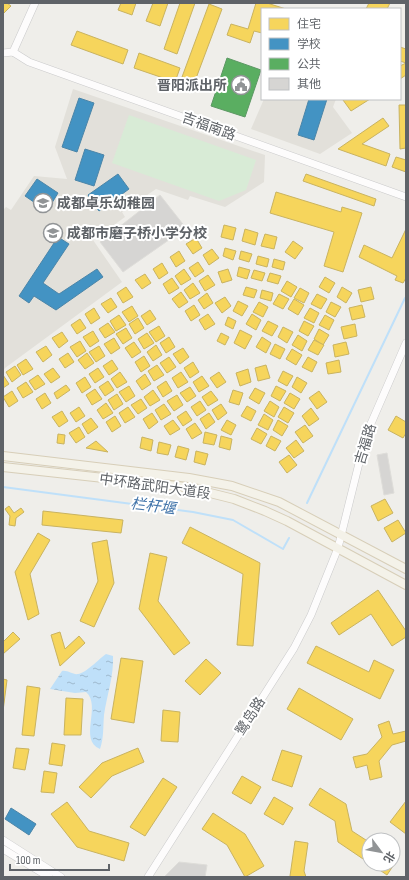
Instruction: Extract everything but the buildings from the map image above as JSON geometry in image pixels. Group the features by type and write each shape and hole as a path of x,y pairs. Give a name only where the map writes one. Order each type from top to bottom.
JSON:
{"main road":[{"name":"中环路武阳大道段","path":"3,456 189,478 232,486 279,502 406,569"},
{"name":"中环路武阳大道段","path":"3,467 186,487 234,499 287,521 406,585"}],"street":[{"path":"3,53 13,52 35,3"},
{"name":"吉福南路","path":"13,52 29,62 406,197"},
{"name":"吉福路","path":"338,548 366,435 406,343"},
{"name":"鹭岛路","path":"148,877 294,648 311,615 338,548"},
{"path":"3,840 61,877"},
{"path":"3,849 49,877"}],"shaded area":[{"name":"成都市磨子桥小学分校","path":"73,89 265,155 264,182 225,207 190,196 188,200 156,189 122,212 125,217 93,240 122,282 5,368 3,372 3,210 6,207 11,210 34,176 67,179 55,147"},
{"path":"264,100 336,100 333,107 352,133 320,154 251,129"}],"green space":[{"path":"129,115 256,160 246,190 219,201 112,163"}],"water":[{"path":"106,654 113,656 113,663 100,749 94,745 91,738 90,731 92,706 90,698 86,692 75,693 50,689 62,671 76,674 81,673 89,669"}],"waterway":[{"name":"栏杆堰","path":"307,503 406,298"},
{"name":"栏杆堰","path":"3,487 193,512 233,520 283,549 289,538"}],"place":[{"name":"晋阳派出所","path":"241,85"},
{"name":"成都卓乐幼稚园","path":"43,203"},
{"name":"成都市磨子桥小学分校","path":"53,233"}]}
